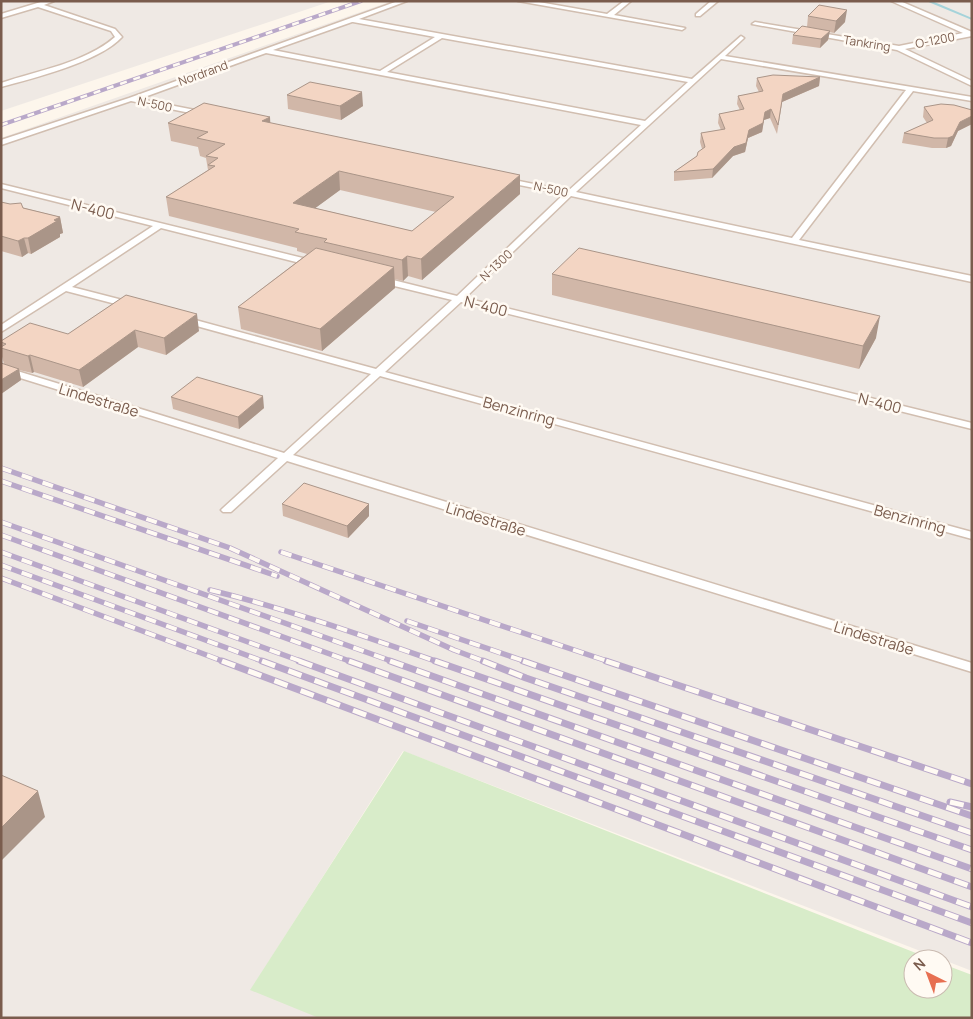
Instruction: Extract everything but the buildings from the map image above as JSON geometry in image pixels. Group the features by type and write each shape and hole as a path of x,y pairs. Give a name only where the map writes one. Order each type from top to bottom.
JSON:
{"lane":[{"path":"1,16 51,1"},
{"name":"Nordrand","path":"1,142 131,99 404,1"},
{"path":"521,1 682,28"},
{"path":"608,16 628,1"},
{"path":"698,15 715,1"},
{"path":"894,1 971,33"},
{"path":"1,84 95,53 113,44 120,37 113,30 38,5"},
{"path":"351,20 693,81"},
{"name":"Tankring","path":"755,24 898,48 972,84"},
{"name":"O-1200","path":"898,48 971,33"},
{"path":"381,73 441,36"},
{"name":"N-1300","path":"227,510 459,299 570,193 741,38"},
{"path":"266,51 646,124"},
{"path":"719,57 972,99"},
{"path":"794,241 911,89"},
{"name":"N-500","path":"131,99 209,116"},
{"name":"N-500","path":"502,179 972,280"},
{"name":"N-400","path":"1,186 324,266"},
{"path":"1,328 66,288 159,226"},
{"name":"N-400","path":"372,278 972,426"},
{"path":"66,288 142,308"},
{"name":"Benzinring","path":"170,316 972,536"},
{"name":"Lindestraße","path":"1,369 972,668"}],"shaded area":[{"path":"1,1 332,1 1,111"},
{"path":"392,1 972,1 972,971 953,964 953,949 915,949 403,751 255,983 324,1018 1,1018 1,138"}],"green space":[{"path":"404,751 906,949 903,949 903,999 953,999 953,968 972,975 972,1018 319,1018 250,990"}],"waterway":[{"path":"928,1 972,19"}],"railway":[{"path":"1,125 361,1"},
{"path":"1,468 230,548 454,650 486,662"},
{"path":"1,481 277,576"},
{"path":"1,522 394,662"},
{"path":"1,535 352,662"},
{"path":"1,552 303,662"},
{"path":"281,552 610,662"},
{"path":"1,565 265,662"},
{"path":"1,578 225,662"},
{"path":"210,590 297,614 438,662"},
{"path":"407,621 527,662"},
{"path":"222,661 972,943"},
{"path":"262,661 972,923"},
{"path":"299,661 972,907"},
{"path":"349,661 972,887"},
{"path":"390,661 972,869"},
{"path":"435,661 972,850"},
{"path":"483,661 526,678 972,833"},
{"path":"523,661 972,816"},
{"path":"606,661 972,784"},
{"path":"950,802 972,807"}]}
